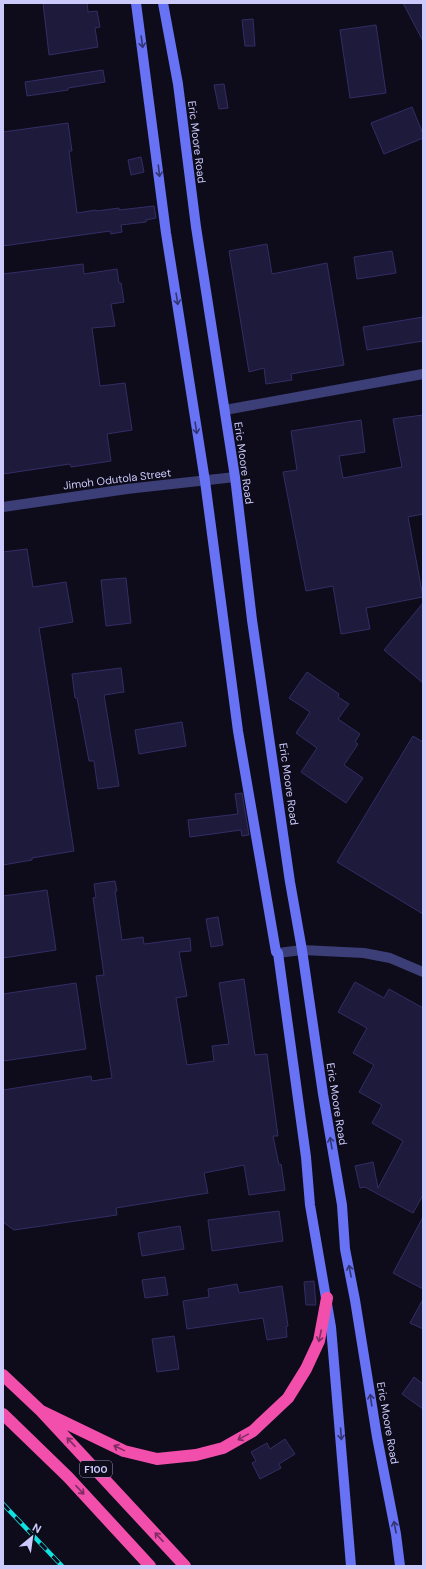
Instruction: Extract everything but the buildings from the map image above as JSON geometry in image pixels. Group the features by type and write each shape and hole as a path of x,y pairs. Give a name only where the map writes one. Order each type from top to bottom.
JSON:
{"highway":[{"path":"41,1411 124,1451 158,1459 196,1456 223,1448 253,1431 288,1398 306,1369 319,1341 327,1298"},
{"name":"F100","path":"3,1375 41,1411 186,1566"},
{"name":"F100","path":"3,1414 68,1477 150,1566"}],"street":[{"path":"136,3 166,233 205,481 238,731 263,877 278,953 306,1157 310,1205 327,1298 338,1399 352,1566"},
{"name":"Eric Moore Road","path":"163,3 178,84 196,227 235,477 252,620 290,882 342,1205 346,1249 377,1437 396,1534 400,1566"},
{"path":"225,410 423,374"},
{"name":"Jimoh Odutola Street","path":"3,506 134,488 235,477"},
{"path":"278,953 302,950 364,953 390,958 423,972"}],"railway":[{"path":"3,1504 62,1566"}]}
